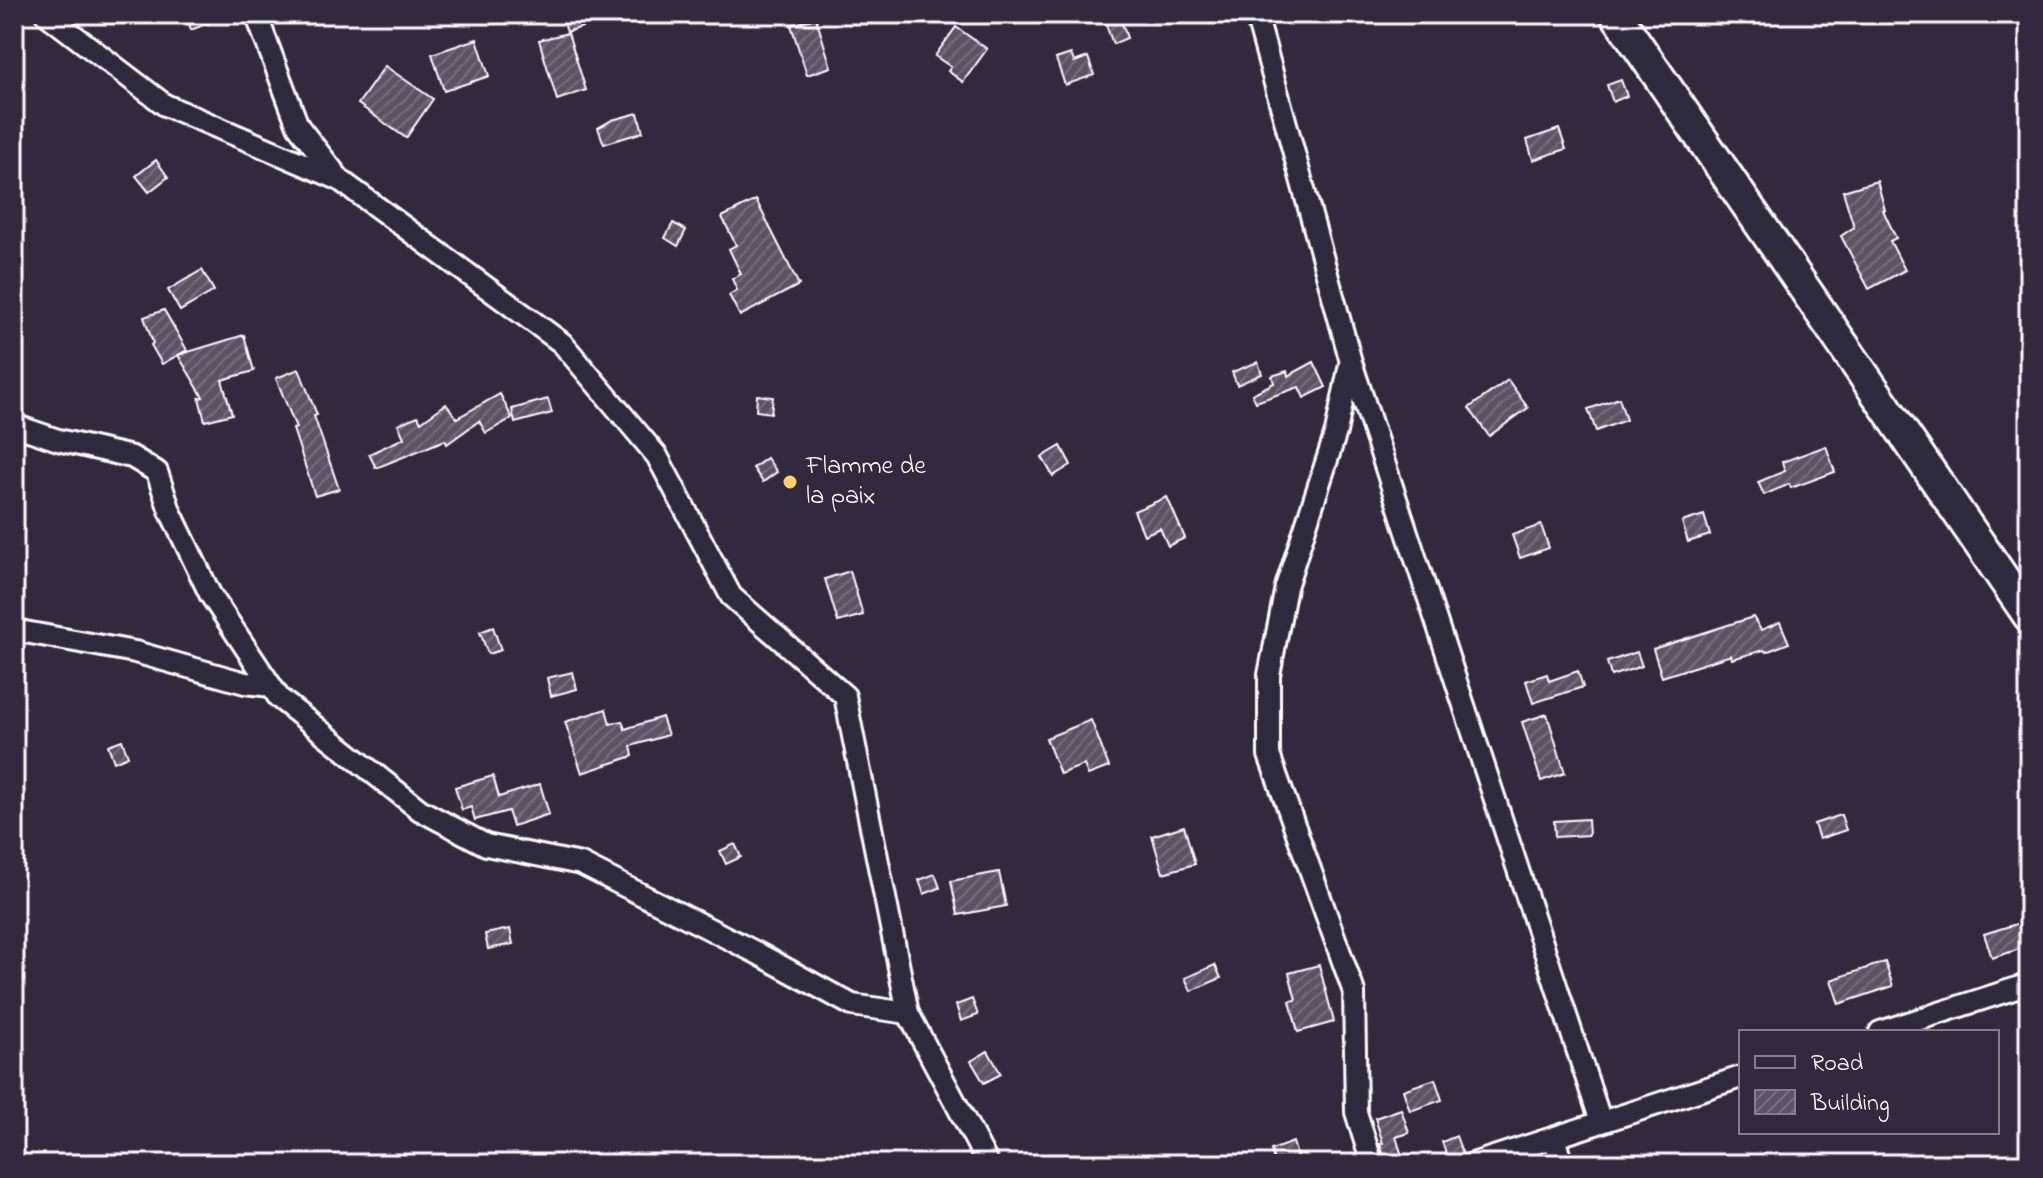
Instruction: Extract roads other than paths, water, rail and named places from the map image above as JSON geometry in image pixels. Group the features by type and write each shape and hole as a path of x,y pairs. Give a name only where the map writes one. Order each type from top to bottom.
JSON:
{"main road":[{"path":"1616,14 2029,616"}],"street":[{"path":"46,14 165,105 340,180 562,343 657,456 731,596 845,696 908,1013 988,1164"},
{"path":"256,14 298,126 340,180"},
{"path":"1256,14 1351,362 1601,1122"},
{"path":"1351,362 1336,432 1286,587 1269,675 1269,755 1354,992 1356,1112 1372,1164"},
{"path":"14,425 58,440 132,457 157,472 170,511 210,594 279,698 420,810 486,845 581,864 852,1005 908,1013"},
{"path":"14,630 135,652 245,683 271,686"},
{"path":"1886,1030 2029,984"},
{"path":"1472,1164 1739,1078"},
{"path":"1554,1138 1562,1164"}],"place":[{"name":"Flamme de la paix","path":"790,482"}]}
